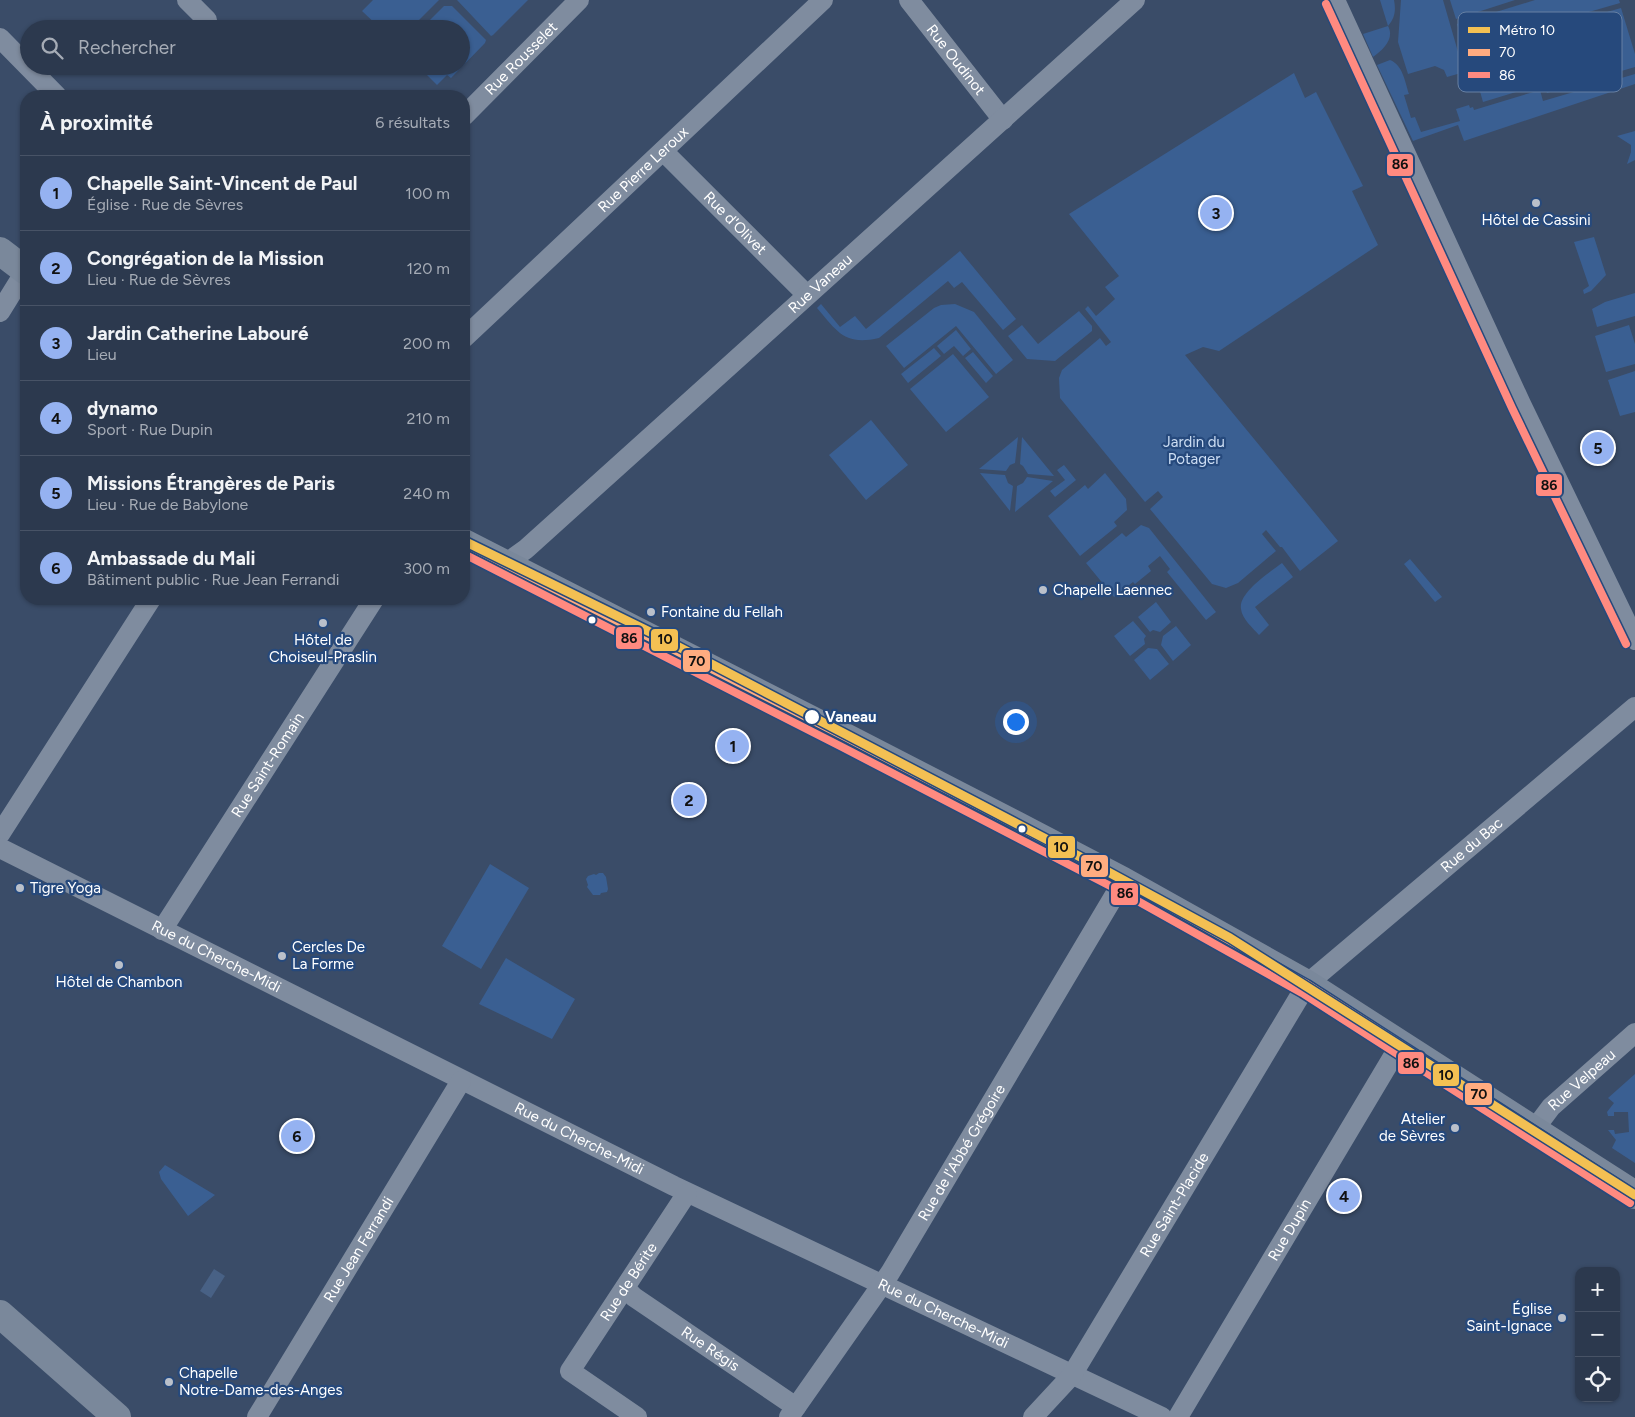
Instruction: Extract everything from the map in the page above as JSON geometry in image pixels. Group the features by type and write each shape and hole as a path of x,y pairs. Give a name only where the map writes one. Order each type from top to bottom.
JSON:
{"main road":[{"path":"0,251 20,266"},
{"path":"470,546 847,738 1123,882 1307,984 1635,1195"},
{"path":"0,1314 117,1417"}],"street":[{"path":"186,0 207,20"},
{"name":"Rue Rousselet","path":"470,110 579,0"},
{"name":"Rue Pierre Leroux","path":"470,332 823,0"},
{"name":"Rue Oudinot","path":"909,0 1004,120"},
{"name":"Rue Vaneau","path":"506,564 526,549 1135,0"},
{"path":"1335,0 1522,404 1635,640"},
{"path":"0,38 20,58"},
{"path":"37,75 52,90"},
{"name":"Rue d'Olivet","path":"664,151 807,295"},
{"path":"0,312 20,280"},
{"path":"0,834 148,605"},
{"name":"Rue Saint-Romain","path":"162,930 370,605"},
{"name":"Rue du Bac","path":"1307,984 1635,707"},
{"name":"Rue du Cherche-Midi","path":"0,848 687,1193 1162,1417"},
{"name":"Rue de l'Abbé Grégoire","path":"793,1412 895,1264 1123,882"},
{"name":"Rue Saint-Placide","path":"1032,1417 1072,1375 1307,984"},
{"name":"Rue Velpeau","path":"1533,1131 1551,1107 1635,1033"},
{"name":"Rue Dupin","path":"1178,1417 1401,1043"},
{"name":"Rue Jean Ferrandi","path":"257,1417 461,1081"},
{"name":"Rue de Bérite","path":"637,1417 570,1371 687,1193"},
{"name":"Rue Régis","path":"625,1288 634,1298 793,1412"}],"green space":[{"path":"373,0 439,0 419,20 372,20 362,11"},
{"path":"457,0 528,0 491,36"},
{"path":"1380,0 1394,0 1394,14 1388,26"},
{"path":"1401,0 1443,0 1458,52 1458,74 1447,77 1444,70 1435,66 1408,74 1398,42"},
{"path":"1450,0 1515,0 1478,12 1458,12 1458,18 1456,19"},
{"path":"1535,0 1619,0 1620,3 1589,12 1496,12"},
{"path":"444,6 452,6 466,20 430,20"},
{"path":"1621,8 1635,54 1635,67 1622,71 1622,12 1607,12"},
{"path":"470,24 486,40 470,58"},
{"path":"1388,26 1390,31 1389,40 1384,48 1373,57 1363,34"},
{"path":"1390,60 1401,70 1409,94 1404,95 1411,118 1415,117 1421,132 1460,121 1456,109 1469,105 1474,110 1533,92 1541,92 1543,101 1574,92 1611,92 1464,141 1458,125 1413,141 1377,65"},
{"name":"Jardin du Potager","path":"1294,73 1305,98 1316,92 1363,186 1352,191 1378,245 1219,351 1203,347 1185,355 1338,541 1300,571 1266,530 1262,534 1276,551 1238,583 1226,588 1212,584 1150,509 1163,497 1158,491 1145,502 1060,398 1059,378 1062,370 1100,338 1106,346 1111,342 1085,309 1088,306 1096,316 1115,299 1105,287 1119,276 1069,214"},
{"path":"1635,74 1635,84 1622,88 1622,78"},
{"path":"427,75 447,75 437,85"},
{"path":"1480,92 1516,92 1483,102"},
{"path":"1635,131 1635,160 1627,164 1631,145 1617,136"},
{"path":"1594,237 1606,275 1591,291 1584,294 1583,290 1589,286 1574,242"},
{"path":"960,251 1016,319 1003,330 962,282 954,288 948,281 879,338 857,340 842,335 817,308 821,304 840,327 855,316 866,329"},
{"path":"1635,293 1635,316 1597,327 1592,309 1605,302"},
{"path":"955,304 974,312 1013,360 996,374 956,326 904,368 886,346 934,308 941,305"},
{"path":"1079,311 1092,326 1092,331 1055,361 1027,359 1008,336 1022,325 1038,344"},
{"path":"1629,325 1635,344 1635,364 1606,372 1595,336"},
{"path":"956,330 971,349 963,356 954,346 944,354 937,346"},
{"path":"934,348 941,356 908,383 901,374"},
{"path":"973,352 993,376 986,383 965,358"},
{"path":"953,354 989,397 946,432 910,389"},
{"path":"1635,371 1635,412 1620,416 1608,380"},
{"path":"871,420 908,465 866,500 829,455"},
{"path":"1018,437 1015,463 1010,465 1006,471 979,469"},
{"path":"1022,437 1054,476 1028,474 1020,464"},
{"path":"1064,465 1076,480 1055,497 1050,491 1065,480 1057,470"},
{"path":"980,473 1005,475 1008,483 1013,486 1010,511"},
{"path":"1105,473 1126,499 1127,510 1114,522 1117,526 1080,556 1048,516 1085,485 1088,489"},
{"path":"1027,477 1053,481 1015,512 1017,486 1023,483"},
{"path":"1141,525 1149,528 1216,612 1206,620 1167,572 1170,569 1160,556 1148,566 1151,571 1114,597 1086,563 1122,533 1126,537"},
{"path":"1410,559 1442,597 1435,602 1404,564"},
{"path":"1282,563 1293,577 1255,607 1269,625 1259,635 1243,616 1241,603 1244,596 1256,583"},
{"path":"1156,602 1171,622 1160,632 1153,630 1150,632 1138,617"},
{"path":"1133,621 1146,636 1144,639 1145,644 1130,656 1114,636"},
{"path":"1176,626 1191,645 1173,661 1161,645 1163,636"},
{"path":"1148,648 1157,649 1169,664 1150,680 1134,660"},
{"path":"490,864 529,888 481,969 442,946"},
{"path":"603,873 606,877 608,889 607,892 600,895 593,895 587,887 586,879 588,876"},
{"path":"506,958 575,999 552,1039 479,1004"},
{"path":"1635,1074 1635,1163 1612,1148 1616,1140 1608,1130 1614,1130 1615,1134 1629,1132 1628,1112 1614,1112 1614,1116 1608,1116 1607,1112 1614,1103 1608,1098"},
{"path":"165,1165 215,1195 188,1216 161,1179 159,1172"}],"shaded area":[{"path":"214,1269 225,1276 211,1298 200,1291"}],"metro line":[{"name":"10","path":"470,544 654,634 1088,861 1230,938 1635,1195"}],"transit line":[{"name":"86","path":"1326,4 1512,408 1626,644"},
{"name":"70","path":"470,546 1123,881 1307,984 1635,1195"},
{"name":"86","path":"470,557 1118,890 1302,993 1630,1203"}],"place":[{"name":"Hôtel de Cassini","path":"1536,203"},
{"name":"Jardin Catherine Labouré","path":"1216,213"},
{"name":"Missions Étrangères de Paris","path":"1598,448"},
{"name":"Chapelle Laennec","path":"1043,590"},
{"name":"Fontaine du Fellah","path":"651,612"},
{"name":"Hôtel de Choiseul-Praslin","path":"323,623"},
{"name":"Vaneau","path":"812,717"},
{"name":"Chapelle Saint-Vincent de Paul","path":"733,746"},
{"name":"Congrégation de la Mission","path":"689,800"},
{"name":"Tigre Yoga","path":"20,888"},
{"name":"Cercles De La Forme","path":"282,956"},
{"name":"Hôtel de Chambon","path":"119,965"},
{"name":"Atelier de Sèvres","path":"1455,1128"},
{"name":"Ambassade du Mali","path":"297,1136"},
{"name":"dynamo","path":"1344,1196"},
{"name":"Église Saint-Ignace","path":"1562,1318"},
{"name":"Chapelle Notre-Dame-des-Anges","path":"169,1382"}]}
